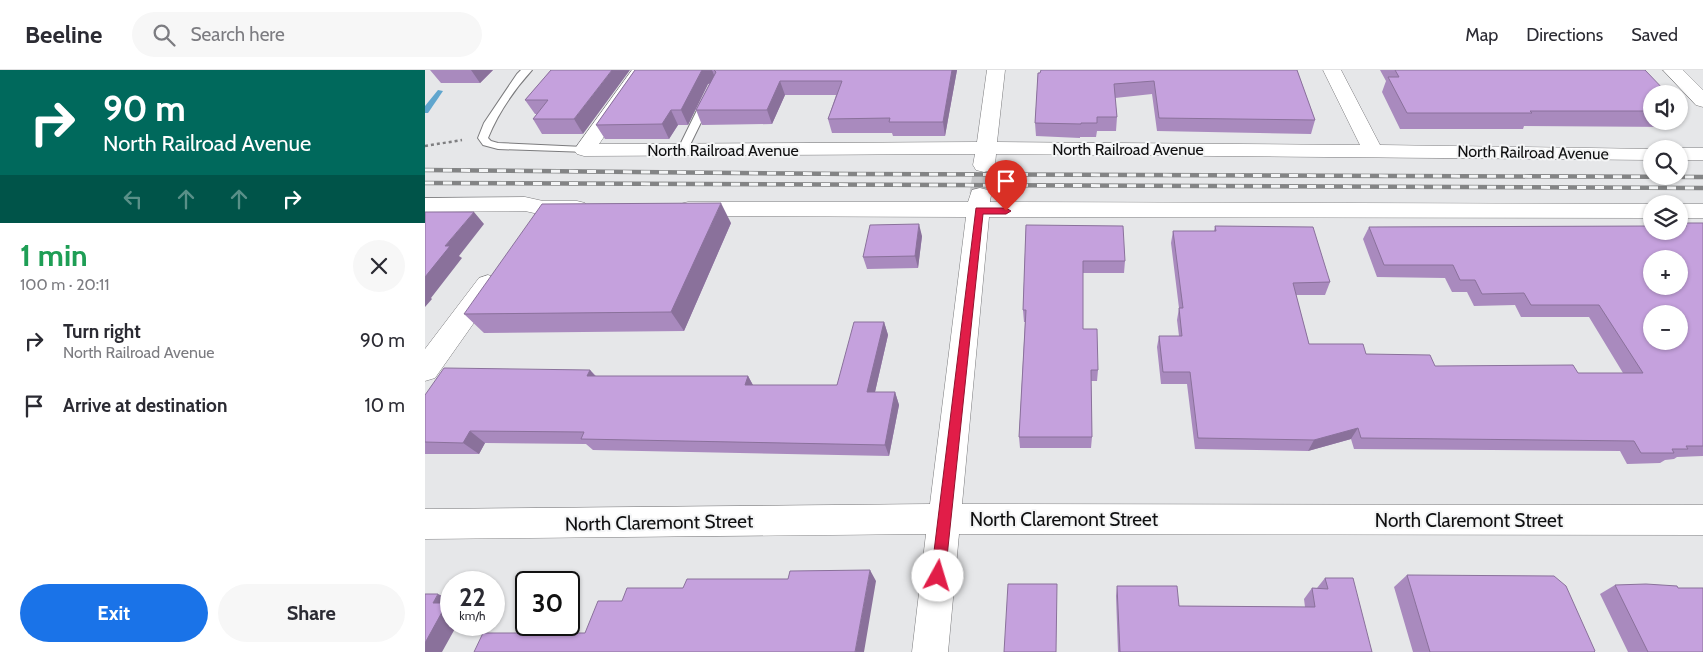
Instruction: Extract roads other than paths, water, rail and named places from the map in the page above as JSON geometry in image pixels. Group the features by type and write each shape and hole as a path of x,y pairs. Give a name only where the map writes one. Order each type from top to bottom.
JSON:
{"street":[{"path":"584,150 641,70"},
{"path":"985,158 995,70"},
{"path":"1332,70 1373,151"},
{"path":"1672,70 1703,101"},
{"name":"North Railroad Avenue","path":"584,150 985,158 1373,151 1643,154"},
{"path":"1688,154 1703,154"},
{"path":"671,209 980,203 1643,211"},
{"path":"930,652 980,203"},
{"path":"425,205 525,204 543,208 602,208"},
{"path":"526,231 543,208"},
{"path":"1688,211 1703,211"},
{"path":"425,370 503,262"},
{"name":"North Claremont Street","path":"425,524 944,519 1703,520"}],"lane":[{"path":"527,70 520,76 489,123 483,138 487,142 498,146 584,150"},
{"path":"682,151 711,93"}],"waterway":[{"path":"425,111 440,91"}],"tunnel":[{"path":"980,195 984,167"}],"railway":[{"path":"425,170 851,174 1703,177"},
{"path":"425,183 1703,188"}]}
